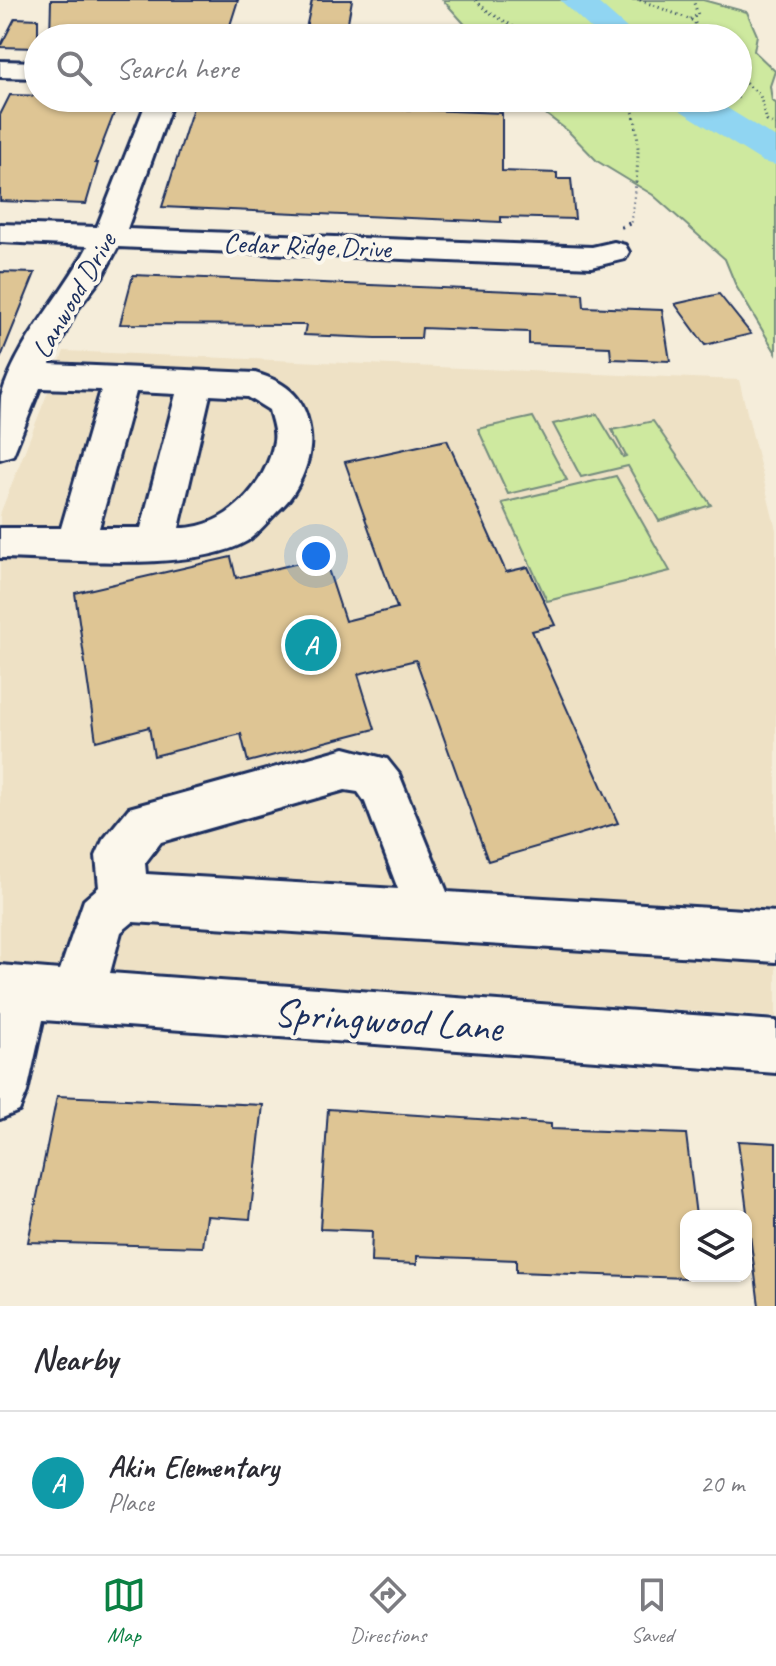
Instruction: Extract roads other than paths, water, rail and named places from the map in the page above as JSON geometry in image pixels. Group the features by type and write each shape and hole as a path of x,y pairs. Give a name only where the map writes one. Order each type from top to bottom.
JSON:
{"street":[{"path":"0,69 24,70"},
{"name":"Lanwood Drive","path":"0,446 27,375 62,307 91,270 108,238 156,112"},
{"name":"Cedar Ridge Drive","path":"0,233 592,257 615,240"},
{"path":"0,543 190,544 233,530 279,487 293,438 285,403 255,385 27,375"},
{"path":"76,543 122,379"},
{"path":"156,544 196,382"},
{"path":"124,897 120,856 146,824 345,769 371,774 383,789 432,915"},
{"path":"77,997 101,917 124,897 776,937"},
{"path":"0,1092 12,992"},
{"name":"Springwood Lane","path":"12,992 776,1047"}],"waterway":[{"path":"576,0 604,24"},
{"path":"708,112 776,154"}],"place":[{"name":"Akin Elementary","path":"311,645"}]}
